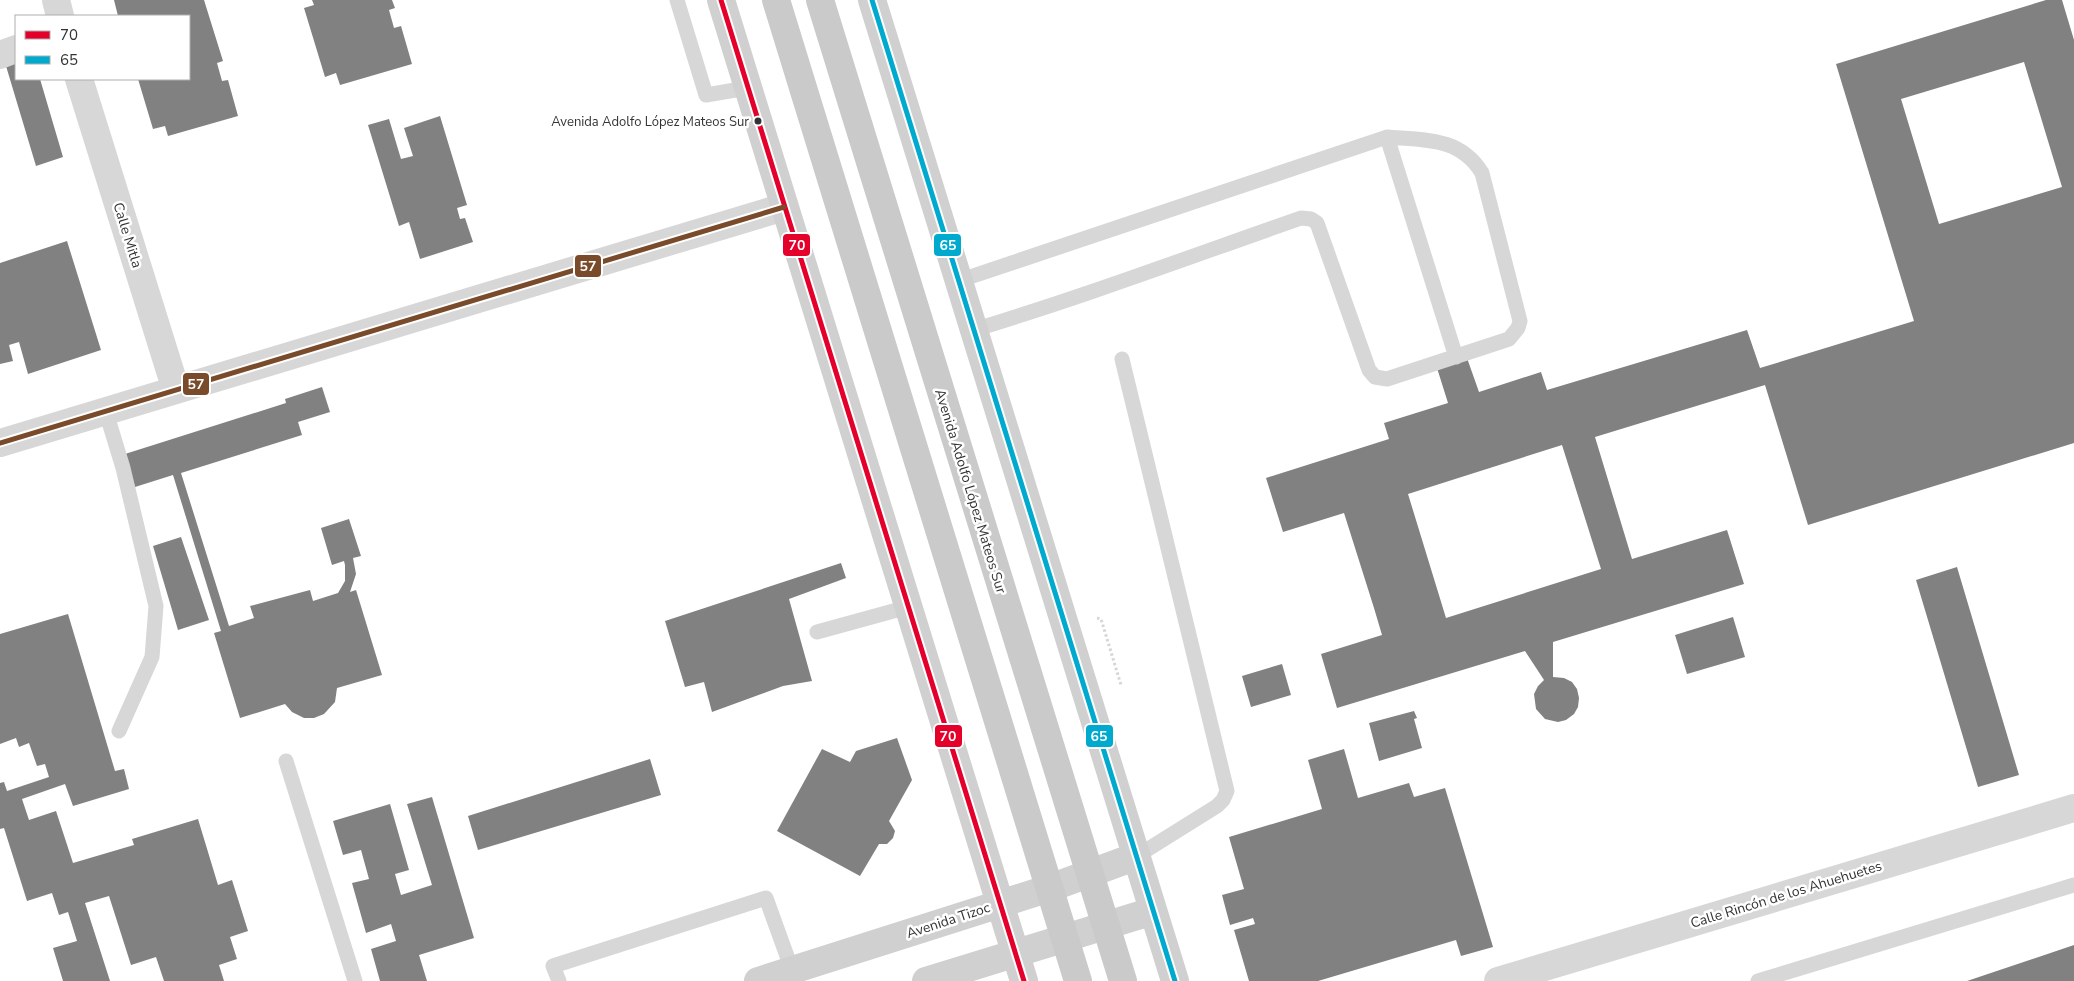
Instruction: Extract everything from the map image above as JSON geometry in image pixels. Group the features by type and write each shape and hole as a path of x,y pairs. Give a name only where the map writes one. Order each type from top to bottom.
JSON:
{"main road":[{"path":"721,0 1024,981"},
{"path":"776,0 1078,981"},
{"name":"Avenida Adolfo López Mateos Sur","path":"820,0 1123,981"},
{"path":"872,0 972,330 1175,981"},
{"name":"Avenida Tizoc","path":"758,981 1050,888 1137,856"},
{"path":"926,981 1153,911"}],"street":[{"path":"56,0 60,15"},
{"path":"0,54 15,49"},
{"name":"Calle Mitla","path":"79,80 176,390"},
{"path":"0,443 784,208"},
{"name":"Calle Rincón de los Ahuehuetes","path":"1498,981 1542,975 2074,808"}],"lane":[{"path":"676,0 706,95 747,88"},
{"path":"958,281 1387,137 1439,141 1467,154 1482,173 1520,321 1518,328 1509,338 1388,379 1375,377 1369,370 1317,223 1311,219 1301,218 1046,308 972,330"},
{"path":"1387,137 1456,357"},
{"path":"1122,359 1227,791 1223,800 1217,806 1137,856"},
{"path":"106,412 123,468 156,606 152,657 119,731"},
{"path":"817,632 908,607"},
{"path":"286,760 355,981"},
{"path":"1758,981 2074,885"},
{"path":"559,981 553,966 766,898 792,970"}],"building":[{"path":"114,0 204,0 223,61 217,63 222,81 228,80 238,116 168,136 165,126 153,129 138,80 190,80 190,15 118,15"},
{"path":"312,0 392,0 395,8 389,10 394,28 401,26 412,64 340,85 336,73 325,77 304,8 314,5"},
{"path":"2046,0 2062,0 2074,40 2074,443 1808,525 1765,385 1595,437 1632,559 1727,530 1744,584 1553,642 1553,677 1564,678 1572,682 1577,689 1579,698 1578,707 1574,714 1566,720 1558,722 1545,719 1536,709 1534,694 1544,680 1525,651 1337,708 1321,654 1382,635 1374,608 1344,513 1283,532 1266,478 1389,439 1384,423 1448,403 1437,368 1467,358 1479,392 1541,372 1547,390 1747,330 1760,368 1914,321 1836,64","holes":["2024,62 2062,187 1939,224 1901,99","1562,445 1601,569 1446,618 1408,494"]},
{"path":"15,62 15,80 40,80 63,157 36,166 6,66"},
{"path":"440,116 467,205 457,208 460,219 465,218 473,242 420,259 409,222 399,226 368,125 389,119 401,159 413,156 404,128"},
{"path":"67,241 101,350 28,374 19,342 9,345 13,361 0,364 0,263"},
{"path":"322,387 330,412 298,422 302,435 181,473 229,626 254,618 250,606 310,590 313,601 338,593 345,581 344,561 332,565 321,528 349,519 361,556 353,558 356,574 350,592 356,590 382,675 337,688 335,702 324,714 314,718 304,718 292,712 285,704 240,718 214,633 221,631 173,475 135,487 125,454 286,403 285,399"},
{"path":"181,537 209,620 178,630 153,546"},
{"path":"841,563 846,578 789,599 812,681 783,686 712,712 704,682 685,687 665,621"},
{"path":"1957,567 2019,775 1978,787 1916,580"},
{"path":"68,614 115,771 124,769 129,789 73,806 65,784 22,799 29,820 56,811 73,863 134,845 132,839 198,819 218,885 232,880 248,931 230,937 237,959 219,965 224,981 164,981 156,957 131,965 109,896 85,903 110,981 63,981 53,948 77,941 68,912 59,915 52,893 27,901 4,828 0,829 0,783 4,782 7,791 49,777 45,764 37,766 29,743 19,747 16,738 0,744 0,634"},
{"path":"1733,617 1745,657 1687,674 1675,635"},
{"path":"1282,664 1291,695 1251,707 1242,676"},
{"path":"1414,711 1417,718 1414,719 1422,748 1379,761 1369,723"},
{"path":"897,738 912,780 889,821 895,831 893,838 887,844 879,844 860,876 777,831 822,749 850,762 856,751"},
{"path":"1344,749 1358,798 1409,783 1414,797 1445,788 1493,947 1461,956 1456,940 1318,981 1249,981 1234,930 1255,924 1253,918 1230,925 1222,895 1244,889 1229,837 1322,809 1308,760"},
{"path":"650,759 661,795 478,850 468,816"},
{"path":"432,797 474,938 419,955 427,981 380,981 371,949 396,941 391,924 366,933 352,883 369,879 361,850 343,855 333,821 390,804 409,870 395,874 401,895 432,885 407,804"},
{"path":"2074,945 2074,981 1967,981"}],"transit line":[{"name":"70","path":"721,0 1024,981"},
{"name":"65","path":"872,0 1175,981"},
{"name":"57","path":"0,443 784,207"}],"place":[{"name":"Avenida Adolfo López Mateos Sur","path":"758,121"}]}
